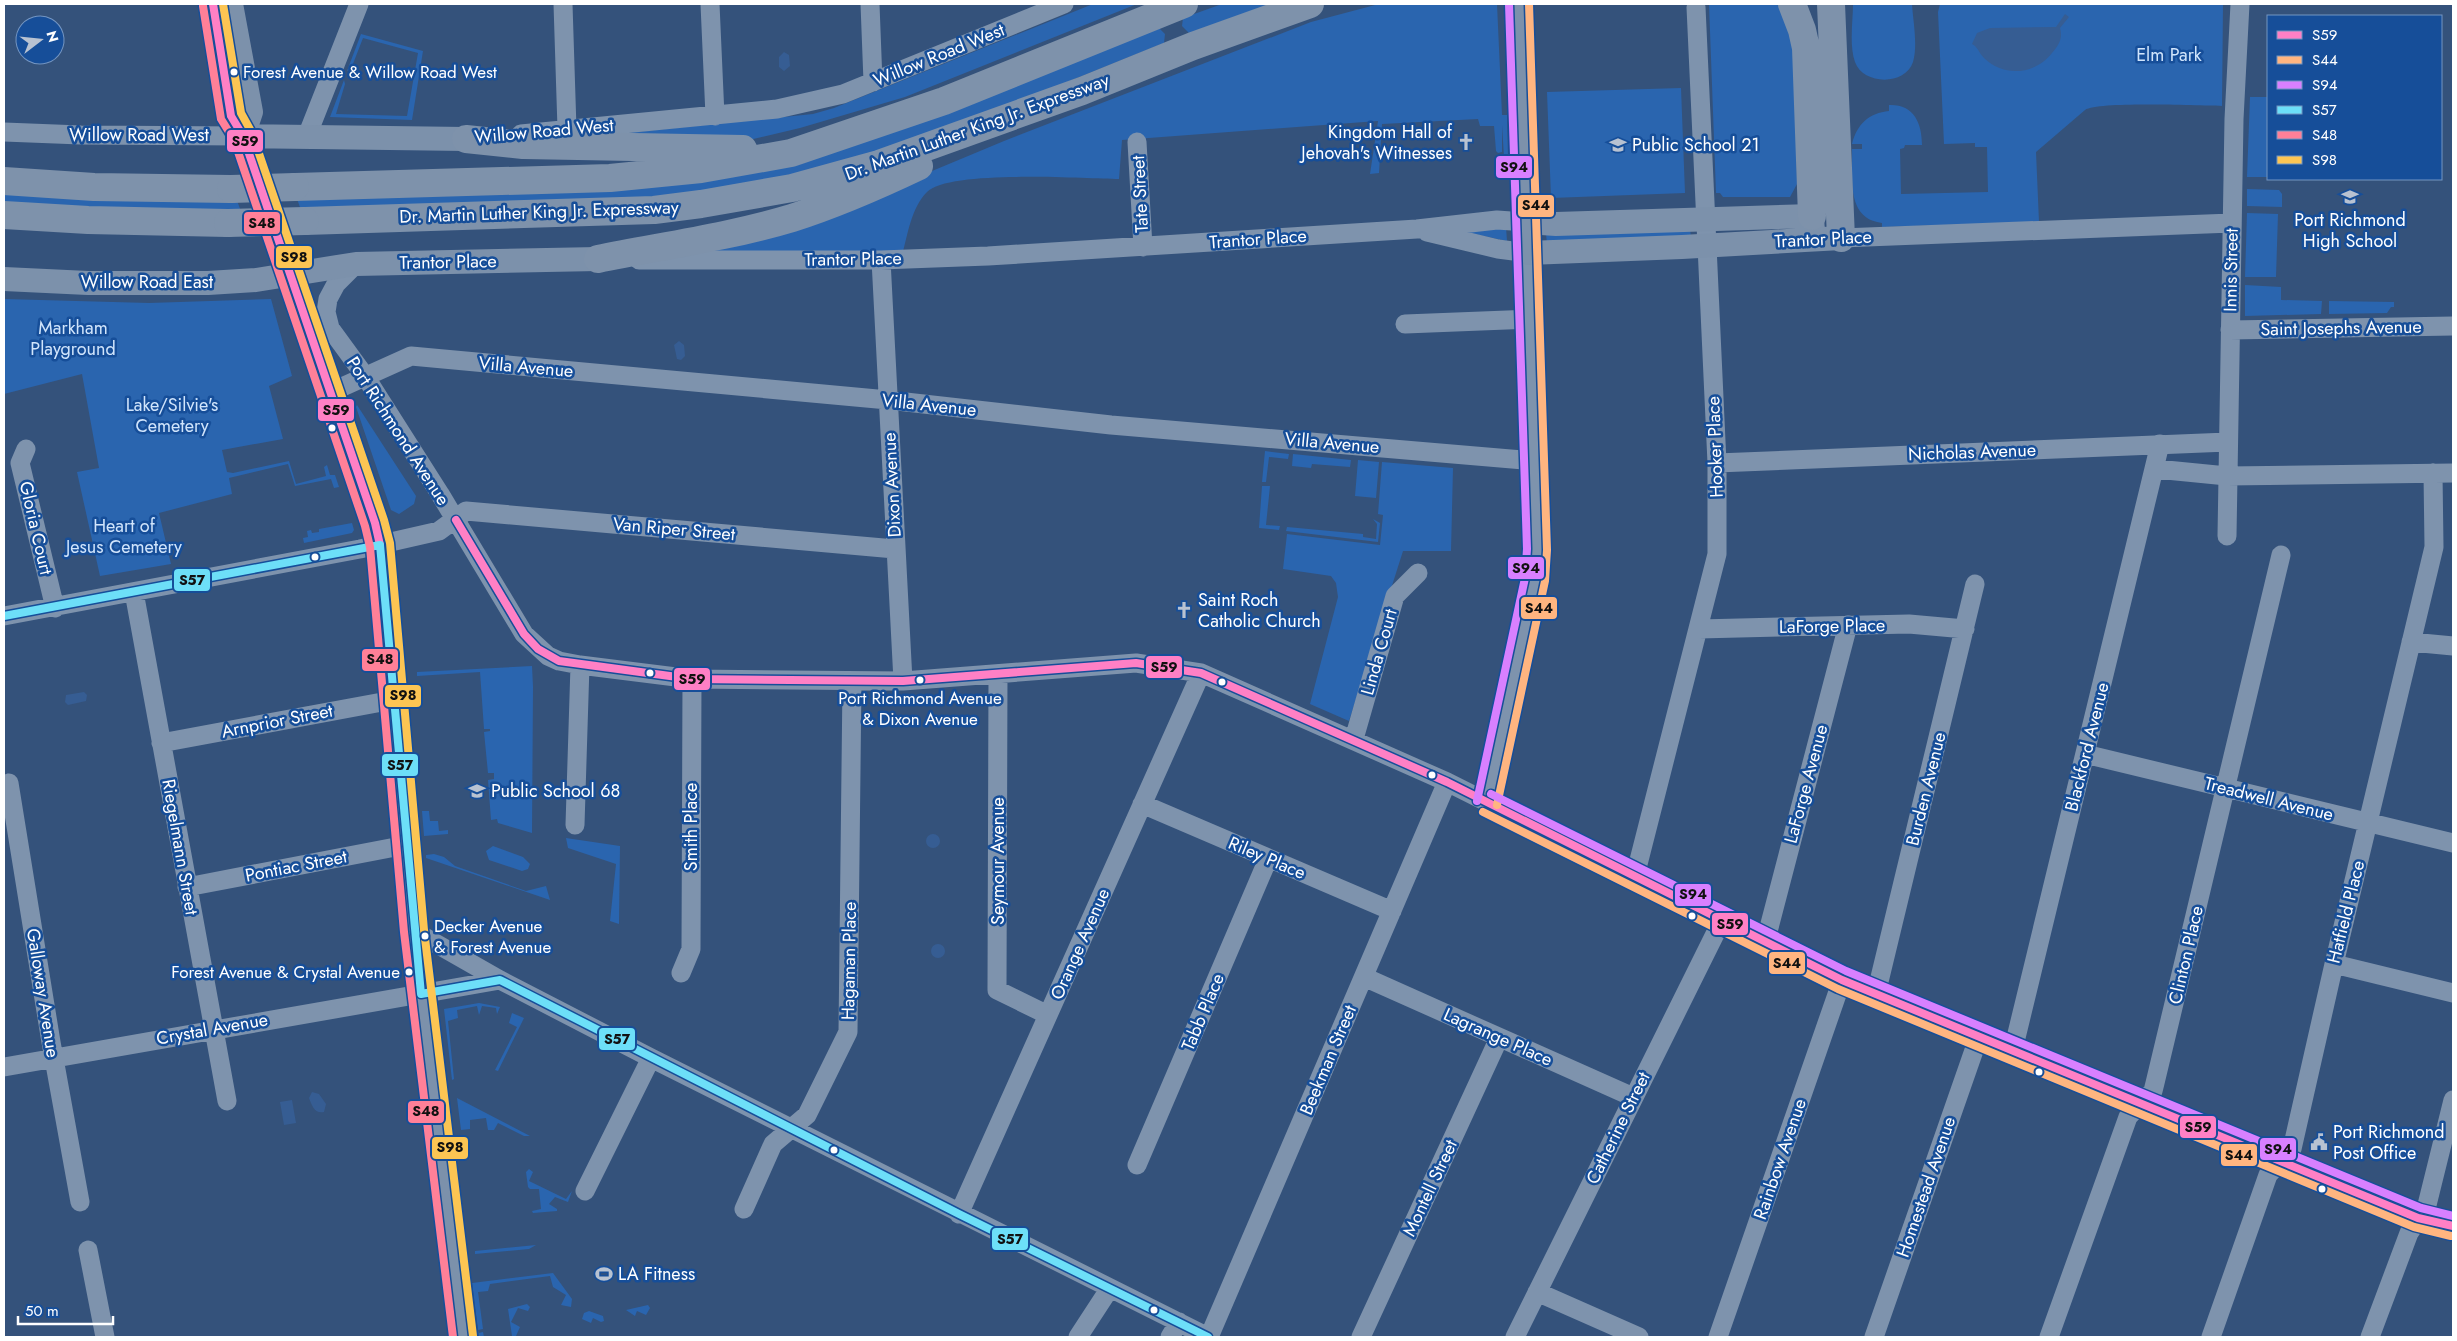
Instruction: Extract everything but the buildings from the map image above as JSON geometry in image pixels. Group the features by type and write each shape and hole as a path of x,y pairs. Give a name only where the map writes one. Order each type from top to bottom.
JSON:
{"highway":[{"name":"Dr. Martin Luther King Jr. Expressway","path":"4,180 94,187 231,189 563,181 655,175 791,153 953,97 1184,4"},
{"name":"Dr. Martin Luther King Jr. Expressway","path":"4,214 98,221 228,223 609,213 664,209 746,197 792,188 879,164 1082,91 1193,46 1310,4"},
{"path":"1792,4 1802,30 1806,58 1813,228"},
{"path":"1831,4 1841,238"},
{"path":"598,259 724,235 820,209 1002,130 1082,91"},
{"path":"466,139 523,145 741,149 858,131"}],"main road":[{"path":"213,4 231,116 243,136 375,523 380,545 414,931 463,1337"},
{"path":"232,4 251,112 243,136"},
{"path":"1519,4 1528,253"},
{"name":"Willow Road West","path":"243,136 466,139"},
{"name":"Trantor Place","path":"1527,222 1556,224 1706,219 1813,228 1841,238"},
{"name":"Trantor Place","path":"1528,253 1708,246 1813,228"},
{"name":"Trantor Place","path":"290,274 356,264 598,259"},
{"name":"Willow Road East","path":"4,279 88,283 208,283 256,280 290,274"}],"street":[{"path":"307,136 359,4"},
{"path":"562,4 567,130"},
{"path":"710,4 715,116"},
{"path":"870,4 873,82"},
{"name":"Willow Road West","path":"466,139 715,116 800,105 844,94 1064,4"},
{"name":"Innis Street","path":"2227,536 2232,223 2240,4"},
{"name":"Hooker Place","path":"1635,876 1718,554 1717,463 1696,7"},
{"name":"Willow Road West","path":"4,132 81,135 243,136"},
{"name":"Tate Street","path":"1137,142 1143,246"},
{"name":"Trantor Place","path":"598,259 881,260 1416,230 1497,220 1527,222"},
{"name":"Trantor Place","path":"1841,238 2232,223"},
{"name":"Trantor Place","path":"1416,230 1498,249 1528,253"},
{"path":"1487,803 1535,579 1537,548 1528,253"},
{"name":"Dixon Avenue","path":"881,260 903,681"},
{"name":"Port Richmond Avenue","path":"356,264 332,290 326,312 327,320 334,335 365,376 456,520 524,634 548,656 559,661 580,665 692,679 903,681 1136,663 1201,673 1354,739 1447,782 1842,980 2418,1218 2453,1226"},
{"path":"1405,324 1530,318"},
{"name":"Saint Josephs Avenue","path":"2230,330 2453,326"},
{"name":"Villa Avenue","path":"331,392 411,356 888,400 1111,425 1535,461"},
{"name":"Nicholas Avenue","path":"1717,463 2228,442"},
{"name":"Blackford Avenue","path":"2013,1050 2156,468 2160,444"},
{"name":"Gloria Court","path":"26,449 20,463 55,608"},
{"path":"2156,468 2227,476 2453,473"},
{"name":"Hatfield Place","path":"2211,1337 2268,1174 2292,1149 2334,964 2434,547 2433,473"},
{"name":"Van Riper Street","path":"4,616 55,608 380,545 439,531 466,511 895,548"},
{"name":"Clinton Place","path":"2049,1337 2128,1116 2153,1091 2281,555"},
{"name":"Linda Court","path":"1354,739 1395,596 1418,573"},
{"name":"Burden Avenue","path":"1876,994 1975,584"},
{"name":"Riegelmann Street","path":"134,592 227,1102"},
{"name":"LaForge Place","path":"1699,629 1909,624 1965,630"},
{"name":"LaForge Avenue","path":"1765,943 1848,625"},
{"path":"2411,642 2453,646"},
{"path":"575,825 580,665"},
{"name":"Orange Avenue","path":"959,1214 1201,673"},
{"name":"Seymour Avenue","path":"998,675 998,990 1048,1015"},
{"name":"Smith Place","path":"681,972 691,949 692,679"},
{"name":"Hagaman Place","path":"744,1209 773,1144 807,1115 848,1032 852,681"},
{"name":"Arnprior Street","path":"161,743 393,700"},
{"name":"Treadwell Avenue","path":"2085,754 2453,843"},
{"name":"Beekman Street","path":"1209,1337 1447,782"},
{"name":"Galloway Avenue","path":"9,783 54,1058 80,1202"},
{"name":"Riley Place","path":"1142,804 1392,911"},
{"name":"Pontiac Street","path":"187,887 406,845"},
{"name":"Tabb Place","path":"1137,1165 1268,859"},
{"name":"Catherine Street","path":"1515,1337 1722,920"},
{"path":"414,931 500,980 651,1058 1110,1288 1174,1330 1209,1337"},
{"path":"2334,964 2453,993"},
{"name":"Lagrange Place","path":"1364,977 1633,1097"},
{"name":"Crystal Avenue","path":"4,1067 213,1028 500,980"},
{"name":"Rainbow Avenue","path":"1718,1337 1842,980"},
{"name":"Homestead Avenue","path":"1874,1337 1979,1036"},
{"name":"Montell Street","path":"1361,1337 1499,1038"},
{"path":"586,1191 651,1058"},
{"path":"2370,1337 2409,1233 2427,1205 2453,1100"},
{"path":"88,1250 106,1337"},
{"path":"1078,1337 1110,1288"},
{"path":"1537,1292 1639,1337"}],"green space":[{"path":"1093,4 1137,4 905,97 800,128 749,140 625,133 813,114 834,108"},
{"path":"1222,4 1271,4 1189,33 1182,26 1183,18"},
{"path":"1379,4 1497,4 1502,115 1507,115 1508,157 1504,157 1502,125 1502,152 1498,153 1496,151 1494,126 1480,126 1478,119 1382,124 1379,173 1370,174 1378,121 1122,140 1119,179 988,178 961,180 940,185 927,192 917,206 902,255 694,253 841,209 1004,141 1311,22"},
{"path":"1709,4 1778,4 1788,24 1795,52 1797,184 1790,197 1723,197 1720,193 1716,193"},
{"path":"1853,4 1912,4 1915,41 1913,62 1909,70 1893,79 1884,80 1866,75 1859,70 1852,48"},
{"name":"Elm Park","path":"1940,4 2223,4 2222,106 2129,105 2094,107 2085,110 2036,152 2039,222 1882,227 1882,223 1870,220 1862,214 1857,205 1852,183 1852,149 1862,149 1862,144 1852,144 1861,125 1875,114 1889,111 1889,105 1897,105 1910,111 1918,122 1922,137 1922,145 1905,145 1904,148 1900,149 1901,194 1988,192 1987,147 1975,147 1975,143 1944,144 1938,12"},
{"path":"1158,27 1165,34 1164,43 955,127 850,162 692,195 302,213 296,196 740,176"},
{"path":"361,34 423,51 412,120 330,117 344,80 345,84 336,114 407,116 418,53 363,38 351,69 347,71"},
{"path":"1681,88 1685,193 1551,198 1547,92"},
{"path":"2250,97 2267,97 2267,177 2247,177"},
{"path":"4,189 236,198 242,214 4,205"},
{"path":"2247,189 2279,190 2282,194 2282,207 2247,206"},
{"path":"2247,213 2278,214 2276,277 2245,277"},
{"path":"1506,227 1507,241 1465,232"},
{"path":"1690,228 1691,239 1547,245 1546,233"},
{"path":"2245,285 2281,287 2281,300 2322,301 2321,314 2245,316"},
{"path":"4,299 149,303 271,299 292,376 269,386 283,439 222,450 227,472 233,473 289,461 296,484 326,476 324,467 327,465 330,475 335,475 339,487 334,488 331,479 295,486 288,464 229,478 232,494 159,513 171,564 100,576 77,472 99,468 82,374 4,394"},
{"path":"2329,301 2394,302 2394,307 2391,307 2387,313 2329,314"},
{"path":"357,405 416,496 414,504 399,514 391,510 356,407"},
{"path":"1265,451 1289,454 1288,459 1269,457 1266,482 1262,482"},
{"path":"1293,454 1351,460 1350,467 1312,464 1311,468 1292,466"},
{"path":"1358,460 1379,462 1376,498 1355,496"},
{"path":"1382,462 1453,468 1451,551 1403,551 1349,721 1310,704 1338,597 1336,583 1331,576 1283,569 1287,534 1380,545 1383,515 1378,514"},
{"path":"1262,486 1270,486 1266,525 1280,526 1279,530 1259,528"},
{"path":"1373,519 1380,523 1378,542 1286,531 1287,527 1363,534 1363,537 1376,539 1377,524"},
{"path":"352,523 354,530 352,533 304,543 303,538 308,537 307,531 311,530 312,533 319,532 319,529"},
{"path":"532,666 532,833 498,823 497,819 491,820 488,780 494,779 494,773 488,773 484,732 490,731 490,729 484,729 480,672 417,676 417,672"},
{"path":"422,811 429,811 430,821 438,821 439,831 448,830 448,834 424,836"},
{"path":"566,838 620,846 619,924 610,921 616,864 568,848"},
{"path":"493,846 523,857 530,864 528,869 522,871 489,860 486,851"},
{"path":"434,854 444,857 455,866 526,891 546,886 550,900 426,858 426,855"},
{"path":"479,1003 500,1007 497,1014 496,1008 482,1006 479,1015 477,1006 457,1010 458,1018 448,1021 454,1079 452,1080 444,1009"},
{"path":"512,1013 524,1018 498,1071 495,1070 517,1027 509,1023"},
{"path":"457,1098 530,1136 524,1136 498,1123 494,1130 488,1130 486,1118 470,1120 470,1129 461,1130"},
{"path":"529,1169 533,1172 529,1181 566,1199 572,1191 568,1202 555,1197 549,1204 557,1209 557,1211 533,1213 532,1211 541,1209 539,1189 530,1189 528,1187 526,1172"},
{"path":"536,1245 529,1249 475,1254 475,1251"},
{"path":"553,1273 572,1299 571,1307 561,1305 566,1295 553,1287 550,1276 490,1284 488,1291 478,1292 483,1329 478,1330 472,1283"},
{"path":"527,1304 530,1307 528,1311 518,1308 511,1322 520,1327 516,1336 512,1336 508,1309"},
{"path":"648,1305 650,1308 646,1315 637,1311 635,1316 626,1310"},
{"path":"589,1311 603,1316 604,1321 601,1322 593,1318 591,1323 582,1319 584,1313"},
{"path":"478,1330 479,1333 483,1332 484,1337 479,1337"}],"shaded area":[{"path":"2065,14 2069,17 2060,28 2061,38 2057,47 2045,60 2029,69 2010,71 2001,69 1984,58 1972,44 1977,33 1990,28 2056,27"},
{"path":"784,52 789,55 790,66 784,71 779,67 779,57"},
{"path":"679,341 684,345 685,356 681,360 677,359 674,345"},
{"path":"84,692 87,695 86,701 68,705 65,702 66,695"},
{"path":"930,834 936,834 940,841 936,848 930,848 926,844 926,838"},
{"path":"935,944 941,944 945,951 941,958 935,958 931,954 931,948"},
{"path":"312,1092 319,1094 326,1104 324,1112 318,1112 312,1106 309,1098"},
{"path":"292,1100 296,1123 284,1125 280,1102"}],"transit line":[{"name":"S59","path":"213,4 231,116 243,136 375,523 380,545"},
{"name":"S98","path":"223,4 241,113 252,133 384,520 390,543 424,930 473,1336"},
{"name":"S94","path":"1477,801 1525,578 1527,549 1509,4"},
{"name":"S44","path":"1497,805 1545,581 1547,550 1529,4"},
{"name":"S48","path":"203,6 221,119 234,140 365,526 370,547 404,932 453,1337"},
{"name":"S59","path":"456,520 524,634 538,649 559,661 692,679 903,681 1136,663 1201,673 1447,782 1842,980 2418,1218 2453,1226"},
{"name":"S57","path":"380,545 421,994 500,980 959,1214 1208,1337"},
{"name":"S57","path":"4,616 380,545"},
{"name":"S94","path":"1491,794 1846,971 2421,1208 2453,1216"},
{"name":"S44","path":"1483,812 1838,989 2414,1227 2451,1236"}],"place":[{"name":"Forest Avenue & Willow Road West","path":"234,72"},
{"name":"Kingdom Hall of Jehovah's Witnesses","path":"1466,142"},
{"name":"Public School 21","path":"1618,145"},
{"name":"Port Richmond High School","path":"2350,197"},
{"name":"Saint Roch Catholic Church","path":"1184,610"},
{"name":"Port Richmond Avenue & Dixon Avenue","path":"920,680"},
{"name":"Public School 68","path":"477,791"},
{"name":"Decker Avenue & Forest Avenue","path":"425,936"},
{"name":"Forest Avenue & Crystal Avenue","path":"409,972"},
{"name":"Port Richmond Post Office","path":"2319,1142"},
{"name":"LA Fitness","path":"604,1274"}],"park label":[{"name":"Markham Playground","path":"73,338"},
{"name":"Lake/Silvie's Cemetery","path":"172,415"},
{"name":"Heart of Jesus Cemetery","path":"124,536"}]}
